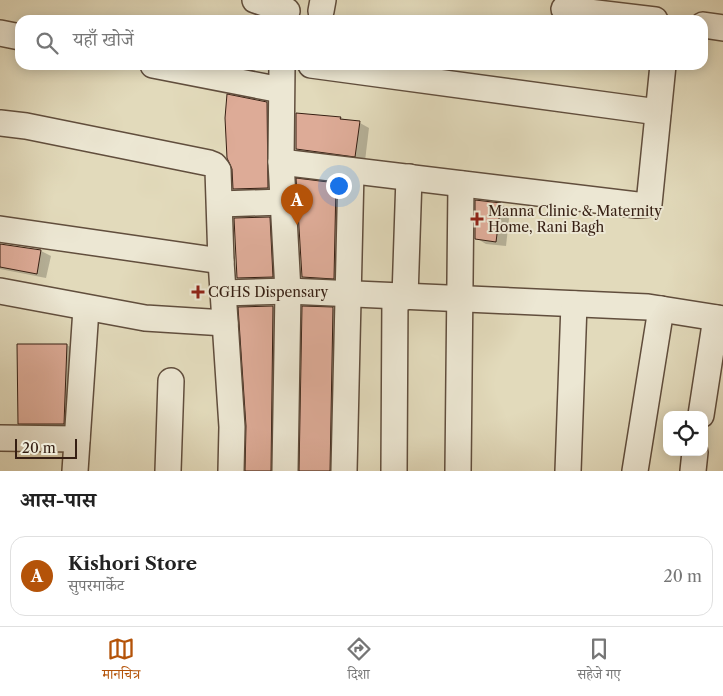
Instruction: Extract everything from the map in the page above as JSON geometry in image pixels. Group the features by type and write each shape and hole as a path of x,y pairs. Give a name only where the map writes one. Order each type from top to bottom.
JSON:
{"street":[{"path":"255,0 287,10"},
{"path":"564,9 614,15"},
{"path":"708,26 723,28"},
{"path":"0,33 15,36"},
{"path":"178,70 281,90"},
{"path":"282,70 281,162 288,292 285,471"},
{"path":"348,70 658,112"},
{"path":"281,162 636,205 649,204 662,70"},
{"path":"0,123 26,126 208,163 214,165 218,170 220,261 232,427 231,471"},
{"path":"344,471 351,171"},
{"path":"394,471 400,297 409,178"},
{"path":"458,471 461,184"},
{"path":"220,204 283,202"},
{"path":"0,229 220,261"},
{"path":"0,291 86,309 145,318 225,324"},
{"path":"223,293 288,292 574,304 661,309 719,318 702,411"},
{"path":"568,471 574,304"},
{"path":"75,471 86,309"},
{"path":"635,471 661,309"},
{"path":"168,471 171,381"},
{"path":"0,438 77,439"},
{"path":"692,471 694,456"}],"building":[{"path":"227,94 267,102 268,188 233,189 232,169 227,158 225,118"},
{"path":"296,113 341,117 340,119 360,121 355,157 296,149"},
{"path":"296,178 336,183 334,279 302,277"},
{"path":"475,200 501,203 496,242 475,239"},
{"path":"270,217 273,277 237,278 234,218"},
{"path":"0,244 41,250 37,274 0,267"},
{"path":"273,306 271,471 245,471 246,426 238,307"},
{"path":"302,306 333,307 330,471 299,471"},
{"path":"17,344 67,344 64,424 18,424"}],"place":[{"name":"Manna Clinic & Maternity Home, Rani Bagh","path":"477,219"},
{"name":"Kishori Store","path":"297,225"},
{"name":"CGHS Dispensary","path":"198,292"}]}
